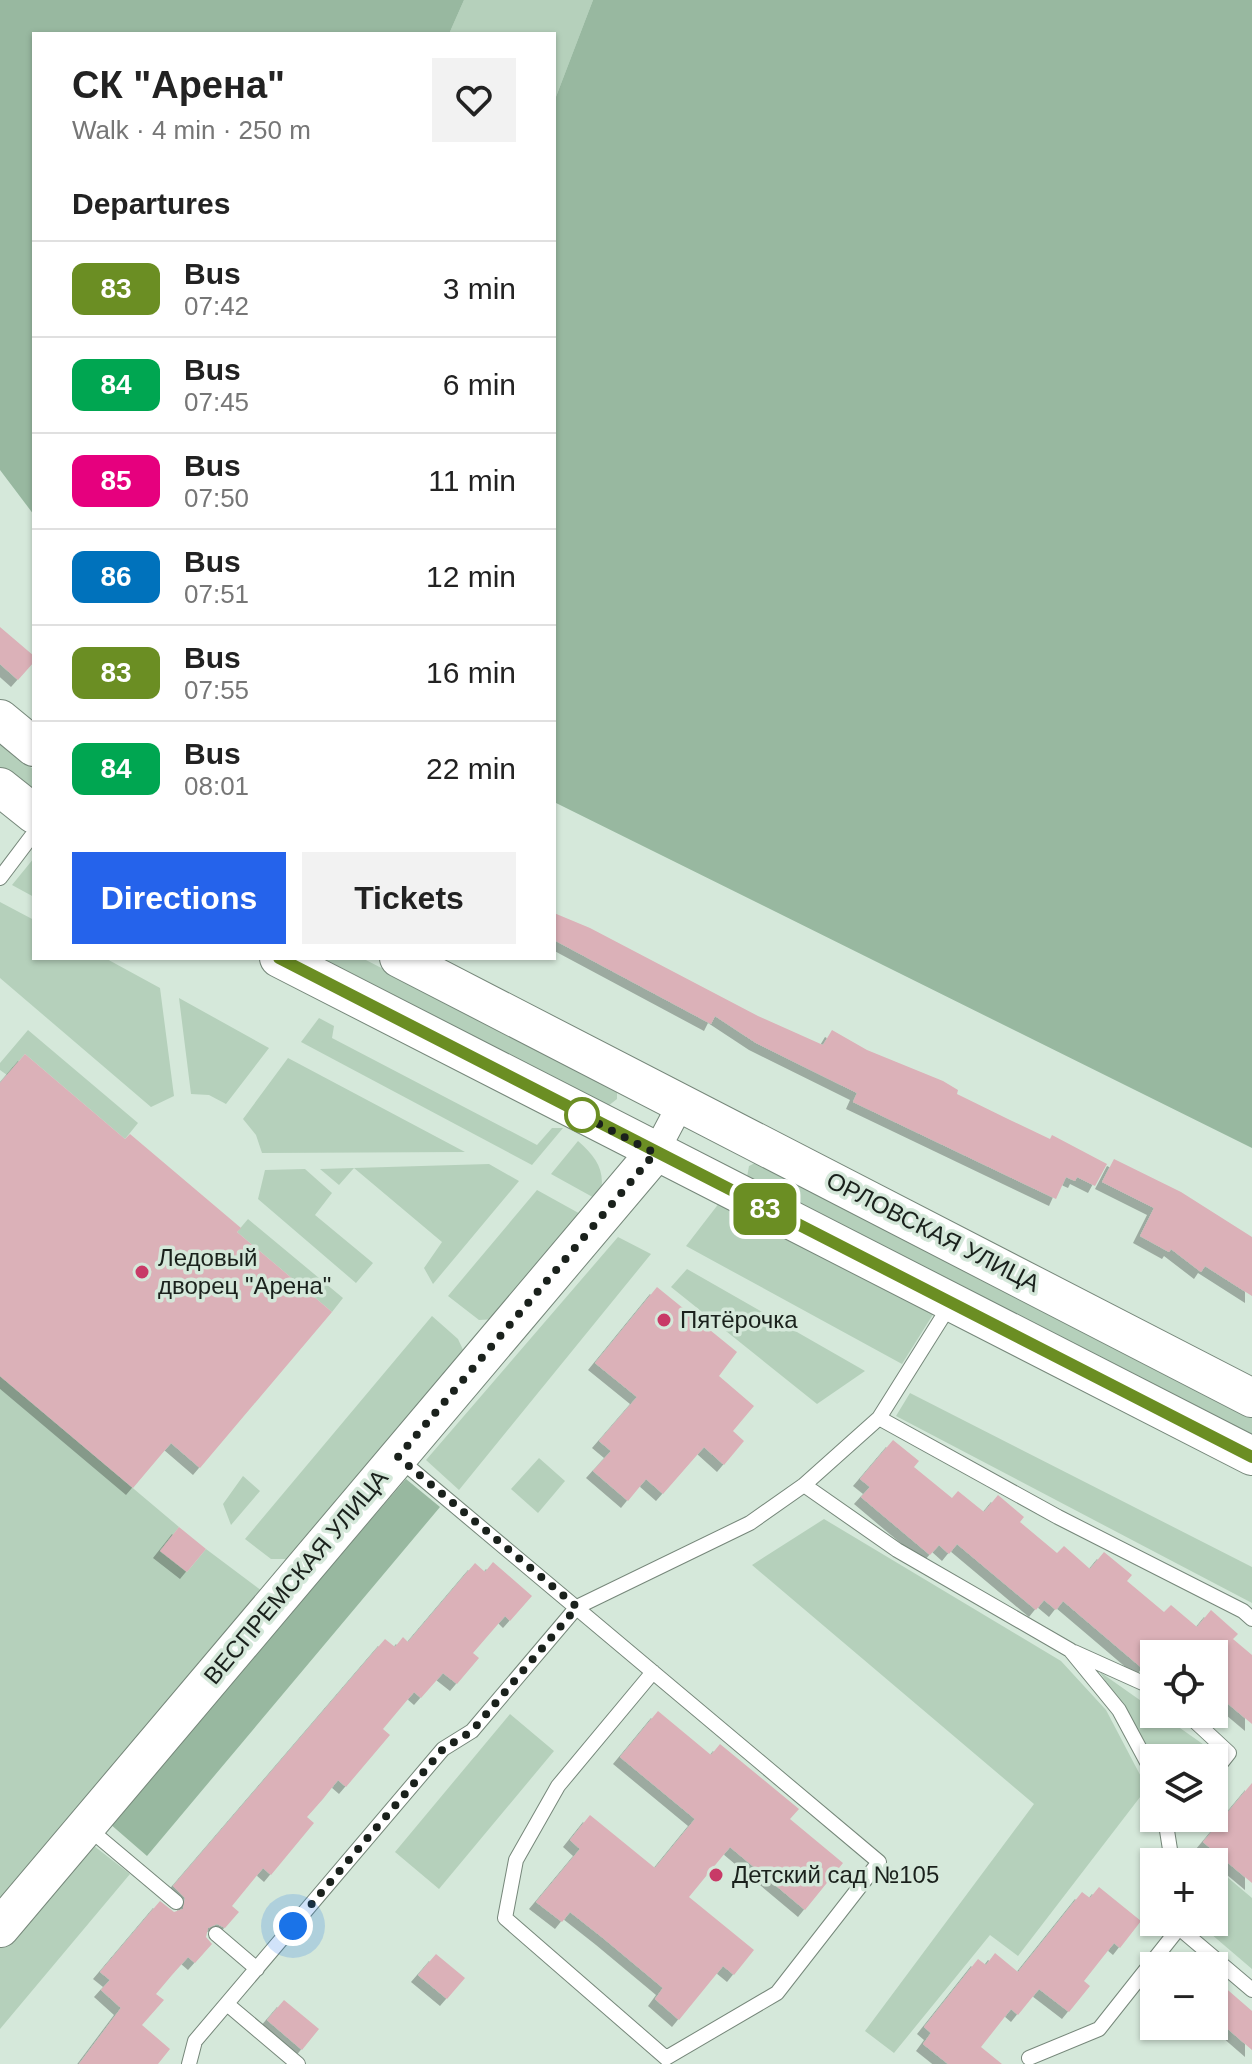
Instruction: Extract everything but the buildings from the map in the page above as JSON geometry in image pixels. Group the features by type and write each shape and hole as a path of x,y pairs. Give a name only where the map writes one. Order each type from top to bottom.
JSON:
{"street":[{"path":"0,719 32,745"},
{"path":"0,787 32,812"},
{"path":"283,960 1252,1456"},
{"name":"ОРЛОВСКАЯ УЛИЦА","path":"403,960 1252,1398"},
{"path":"655,1153 682,1102"},
{"name":"ВЕСПРЕМСКАЯ УЛИЦА","path":"0,1928 655,1153"}],"lane":[{"path":"0,878 32,836"},
{"path":"189,2064 195,2041 443,1749 472,1731 577,1607 750,1523 804,1485 879,1418 951,1303"},
{"path":"879,1418 1058,1517 1243,1611 1252,1619"},
{"path":"398,1457 879,1862 777,1993 666,2058 505,1918 516,1860 558,1786 653,1672"},
{"path":"804,1485 897,1550 1070,1650 1140,1682"},
{"path":"1070,1650 1119,1710 1140,1749"},
{"path":"1202,1728 1219,1744"},
{"path":"86,1827 176,1902"},
{"path":"216,1934 257,1969"},
{"path":"1029,2058 1099,2029 1171,1936"},
{"path":"1191,1936 1252,1990"},
{"path":"227,2004 298,2064"}],"green space":[{"path":"0,0 464,0 450,32 32,32 32,512 0,470"},
{"path":"464,0 593,0 556,97 556,32 450,32"},
{"path":"593,0 1252,0 1252,1148 556,803 556,97"},
{"path":"0,743 32,768 32,794 0,770"},
{"path":"32,860 32,896 12,885"},
{"path":"0,902 32,919 32,960 109,960 160,988 174,1096 151,1107 0,978"},
{"path":"318,960 366,960 611,1086 617,1090 617,1099 608,1106"},
{"path":"179,998 269,1048 226,1104 209,1095 191,1094"},
{"path":"319,1018 334,1026 332,1038 537,1145 552,1128 563,1128 532,1165 301,1042"},
{"path":"28,1030 138,1123 125,1139 25,1054 7,1075 0,1070 0,1063"},
{"path":"288,1058 465,1152 262,1153 256,1135 243,1119"},
{"path":"578,1141 599,1168 602,1183 598,1200 551,1174"},
{"path":"755,1163 1252,1414 1252,1438 747,1177 749,1166"},
{"path":"489,1164 519,1181 433,1284 424,1268 442,1242 354,1168 339,1185 320,1169"},
{"path":"305,1169 332,1193 315,1215 373,1263 356,1283 258,1199 265,1170"},
{"path":"537,1190 584,1216 496,1319 479,1320 448,1296"},
{"path":"723,1198 937,1308 902,1364 686,1246"},
{"path":"248,1219 343,1298 332,1312 237,1232"},
{"path":"618,1237 651,1254 459,1490 426,1460"},
{"path":"687,1269 865,1371 817,1404 671,1287"},
{"path":"432,1316 458,1339 465,1354 288,1559 271,1559 245,1539"},
{"path":"0,1376 179,1527 161,1551 187,1572 206,1549 262,1591 0,1902"},
{"path":"910,1393 1252,1567 1252,1603 896,1416"},
{"path":"539,1458 565,1481 538,1513 511,1489"},
{"path":"243,1476 260,1491 231,1525 223,1504"},
{"path":"406,1479 440,1507 147,1856 109,1823"},
{"path":"824,1519 1061,1661 1106,1710 1140,1775 1140,1797 1018,1956 990,1935 894,2053 865,2031 1034,1804 752,1565"},
{"path":"1100,1672 1140,1700 1140,1728 1180,1728 1203,1744 1144,1744"},
{"path":"510,1714 554,1751 439,1889 395,1852"},
{"path":"89,1842 130,1874 0,2029 0,1947"},
{"path":"1228,1878 1252,1898 1252,1969 1213,1936 1228,1936"}],"bus line":[{"name":"83","path":"283,960 1252,1457"}],"place":[{"name":"Ледовый дворец \"Арена\"","path":"142,1272"},
{"name":"Пятёрочка","path":"664,1320"},
{"name":"Детский сад №105","path":"716,1875"}],"route":[{"path":"293,1926 443,1749 472,1731 577,1607 398,1457 655,1153 574,1111 582,1115"}]}
